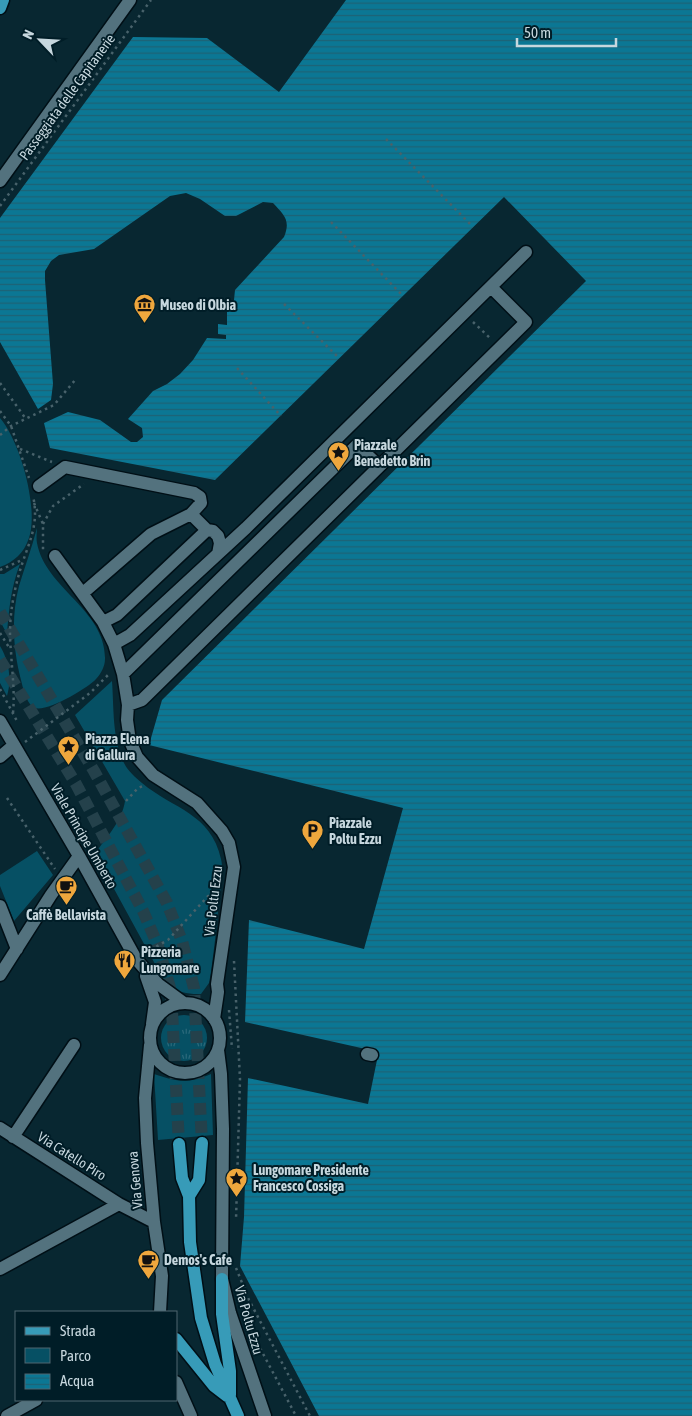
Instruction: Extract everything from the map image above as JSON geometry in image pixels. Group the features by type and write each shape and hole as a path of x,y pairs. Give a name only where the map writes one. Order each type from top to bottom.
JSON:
{"main road":[{"path":"0,8 4,0"},
{"path":"189,1196 199,1180 202,1143"},
{"path":"179,1144 182,1178 189,1196 190,1242 201,1318 215,1364 238,1416"},
{"path":"222,1279 222,1314 230,1371 230,1398"},
{"path":"178,1341 214,1386 230,1398"}],"street":[{"path":"0,181 130,0"},
{"path":"114,644 130,635 246,528 526,252"},
{"path":"128,705 142,700 526,322 491,287"},
{"path":"122,668 357,444 379,466"},
{"path":"34,486 65,467 194,492 200,496 201,503 191,514 152,534 83,593"},
{"path":"191,514 208,530 213,531 218,536 220,543 218,554"},
{"path":"103,622 117,615 208,530"},
{"name":"Via Poltu Ezzu","path":"55,556 103,622 114,644 122,668 128,705 127,720 130,741 137,757 153,775 197,803 222,831 229,843 234,867 216,984 208,998 199,1006"},
{"name":"Viale Principe Umberto","path":"0,721 18,745 79,856 158,984 184,1003"},
{"path":"0,757 18,745"},
{"path":"0,975 69,868 79,856"},
{"path":"0,906 18,949"},
{"name":"Viale Principe Umberto","path":"143,960 155,1002 152,1025"},
{"name":"Via Poltu Ezzu","path":"214,1020 218,992 216,984"},
{"path":"184,1003 199,1006 214,1020 219,1033 218,1050 205,1067 194,1072 182,1074 170,1071 160,1064 150,1046 152,1025 166,1008 184,1003"},
{"path":"13,1136 74,1046"},
{"name":"Via Genova","path":"150,1046 145,1098 154,1222 162,1276 160,1311"},
{"name":"Via Poltu Ezzu","path":"218,1050 222,1129 222,1279 230,1313 265,1416"},
{"name":"Via Catello Piro","path":"0,1128 119,1204 154,1222"},
{"path":"0,1269 119,1204"},
{"path":"178,1386 192,1416"},
{"path":"11,1415 34,1401"}],"path":[{"name":"Passeggiata delle Capitanerie","path":"0,206 151,0"},
{"path":"386,139 472,227"},
{"path":"331,222 402,296"},
{"path":"284,304 339,358"},
{"path":"464,313 500,347"},
{"path":"237,368 280,416"},
{"path":"0,435 11,426 54,405 76,379"},
{"path":"0,383 26,419"},
{"path":"0,411 11,426 34,486 34,532 23,559 11,610 10,650 15,695 13,713"},
{"path":"20,449 65,467"},
{"path":"43,524 53,506 98,474"},
{"path":"0,570 23,559"},
{"path":"0,634 10,650"},
{"path":"18,745 122,668"},
{"path":"126,801 138,788 148,782 153,775"},
{"path":"7,798 56,871 69,868"},
{"path":"143,960 168,940 208,896 214,893 230,896"},
{"path":"234,957 240,1079 236,1228"},
{"path":"229,1005 232,1056"},
{"path":"235,1262 239,1278 249,1300 310,1416"},
{"path":"247,1324 296,1416"}],"green space":[{"path":"0,418 21,458 32,510 29,538 24,548 14,560 0,567"},
{"path":"37,528 37,543 42,559 62,587 96,627 103,642 105,659 101,672 91,683 55,704 38,708 31,705 24,691 18,669 14,633 16,597"},
{"path":"20,564 12,590 7,634 0,621 0,574 4,574"},
{"path":"0,646 9,670 7,696 0,683"},
{"path":"112,681 115,733 120,754 126,766 142,783 200,822 209,831 221,859 222,880 211,972 209,983 201,994 185,993 172,988 148,969 155,964 95,854 121,816 125,801 75,715"},
{"path":"37,851 53,875 14,921 0,886 0,875"},
{"path":"184,1015 197,1019 203,1025 207,1038 203,1051 197,1057 184,1061 171,1057 165,1051 161,1038 165,1025 171,1019"},
{"path":"154,1074 170,1079 189,1081 211,1074 213,1135 158,1140"}],"water":[{"path":"346,0 692,0 692,1416 319,1416 240,1266 244,1217 248,1078 368,1104 377,1060 371,1058 372,1052 379,1052 245,1022 249,920 364,949 403,808 149,745 162,700 586,281 504,197 215,480 50,448 44,423 68,412 100,420 131,442 137,442 143,437 142,428 128,419 153,391 167,384 180,374 193,360 207,338 226,339 226,335 218,334 218,324 227,325 227,310 234,300 235,290 284,237 287,226 285,218 273,203 263,202 236,216 225,216 200,199 186,193 170,196 94,249 59,255 51,261 45,271 45,280 53,384 51,400 38,409 0,342 0,218 133,37 207,38 279,92"}],"tunnel":[{"path":"0,612 94,771 167,903 182,941 194,988 202,1143"},
{"path":"0,660 76,784 143,911 158,946 171,991 179,1144"}],"place":[{"name":"Museo di Olbia","path":"144,324"},
{"name":"Piazzale Benedetto Brin","path":"338,472"},
{"name":"Piazza Elena di Gallura","path":"69,766"},
{"name":"Piazzale Poltu Ezzu","path":"313,850"},
{"name":"Caffè Bellavista","path":"66,906"},
{"name":"Pizzeria Lungomare","path":"125,979"},
{"name":"Lungomare Presidente Francesco Cossiga","path":"237,1197"},
{"name":"Demos's Cafe","path":"148,1279"}]}
